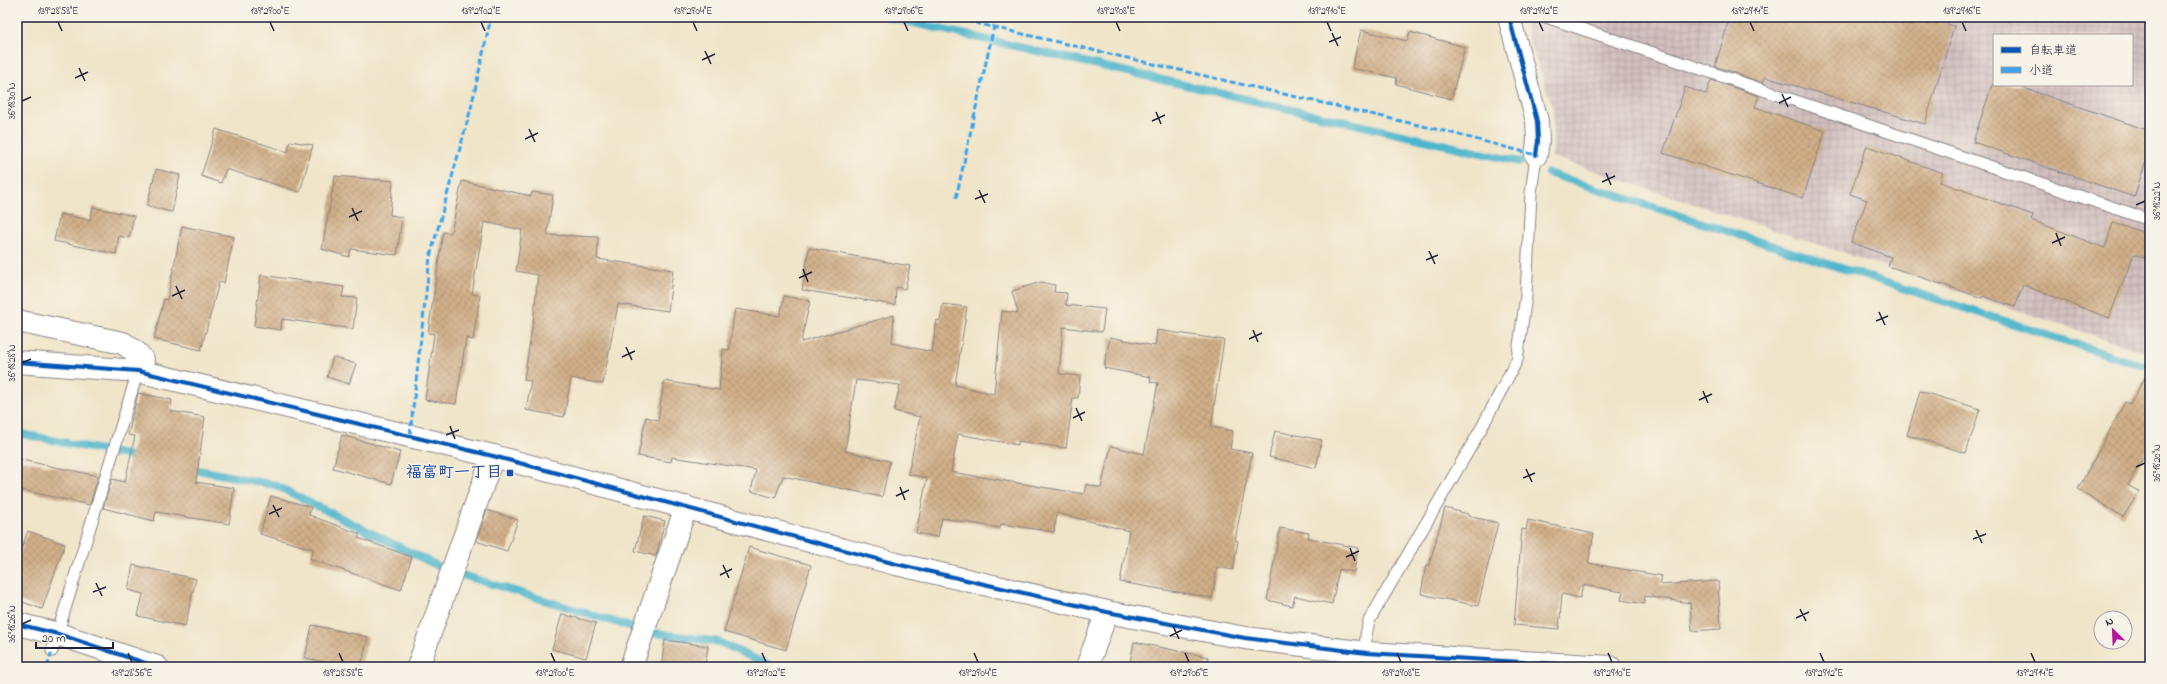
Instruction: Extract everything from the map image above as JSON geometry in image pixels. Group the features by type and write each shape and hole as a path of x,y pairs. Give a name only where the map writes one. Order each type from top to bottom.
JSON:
{"street":[{"path":"1509,17 1537,121 1538,141 1536,155"},
{"path":"17,321 123,344 137,353 142,360 138,371"},
{"path":"17,362 138,371 493,456 896,564 1107,612 1366,660 1610,667"},
{"path":"418,667 493,456"},
{"path":"631,667 686,507"},
{"path":"1087,667 1107,612"},
{"path":"17,624 55,642 156,667"}],"lane":[{"path":"1546,17 2150,220"},
{"path":"1366,660 1366,635 1369,621 1481,429 1517,360 1526,296 1531,194 1536,155"},
{"path":"55,642 138,371"}],"shaded area":[{"path":"1524,17 2150,17 2150,354 1552,157 1553,108 1527,35"}],"building":[{"path":"1730,17 1926,17 1954,26 1925,124 1765,77 1763,83 1715,66"},
{"path":"1361,30 1407,41 1410,32 1465,47 1451,99 1396,84 1397,78 1352,68"},
{"path":"1711,80 1759,96 1755,107 1825,131 1803,198 1663,153 1685,87 1706,94"},
{"path":"1992,85 2018,86 2150,131 2150,149 2134,197 1973,142"},
{"path":"216,129 288,152 290,141 313,145 300,192 226,169 221,183 201,176"},
{"path":"1867,146 1943,173 1940,182 2033,215 2031,220 2105,248 2113,223 2150,234 2150,260 2134,254 2109,318 2023,285 2015,307 1983,296 1982,298 1888,266 1891,257 1851,242 1867,200 1850,194"},
{"path":"156,169 180,175 172,212 147,206"},
{"path":"335,176 393,181 390,215 402,217 397,255 351,249 349,257 322,249"},
{"path":"462,181 531,196 532,192 553,195 547,235 598,237 597,259 673,270 668,311 618,304 603,384 571,378 564,417 526,410 531,381 524,380 534,315 538,275 516,271 522,230 484,222 472,294 480,295 473,340 466,338 456,404 425,400 434,334 428,333 443,232 451,233"},
{"path":"93,207 134,216 129,238 119,236 116,254 54,241 60,214 90,220"},
{"path":"182,226 234,237 224,283 219,282 201,350 154,339 164,299 167,300"},
{"path":"809,248 910,266 905,289 896,287 895,305 802,290"},
{"path":"261,275 344,287 342,297 357,298 353,329 282,319 281,330 254,326"},
{"path":"1041,282 1055,285 1054,292 1067,293 1066,305 1105,309 1102,332 1063,327 1059,374 1080,376 1078,398 1073,398 1066,448 1018,441 1018,445 958,434 951,472 1084,494 1086,484 1101,488 1111,446 1144,454 1158,383 1150,382 1151,377 1104,368 1110,337 1155,346 1157,330 1224,340 1211,427 1233,431 1230,449 1252,453 1235,540 1238,541 1233,570 1217,567 1212,598 1120,582 1129,531 1057,513 1054,532 1001,524 1000,528 942,518 938,537 916,533 927,478 908,474 920,417 894,411 900,385 856,380 845,451 890,461 882,497 783,476 775,498 751,491 756,470 672,457 671,462 638,456 646,417 658,420 664,381 719,390 723,349 729,350 735,309 780,316 784,296 810,301 801,342 894,315 892,343 932,352 937,320 940,321 943,304 967,307 955,385 994,394 1002,311 1018,313 1012,291"},
{"path":"333,357 356,364 349,384 327,377"},
{"path":"2150,369 2150,445 2128,485 2139,492 2123,517 2078,489 2125,402 2130,404"},
{"path":"1920,391 1980,409 1966,453 1907,435"},
{"path":"138,393 172,400 170,411 205,417 196,482 234,488 229,524 156,512 154,521 103,508 112,479 125,482 135,436 128,435"},
{"path":"1275,431 1322,440 1316,468 1269,457"},
{"path":"342,435 400,452 391,484 333,468"},
{"path":"17,459 98,476 90,505 17,489"},
{"path":"271,496 311,507 309,515 360,534 358,538 412,557 401,590 310,559 313,549 260,534"},
{"path":"1445,508 1468,514 1468,516 1498,523 1478,606 1421,594 1426,565 1429,565"},
{"path":"487,510 518,520 507,551 476,541"},
{"path":"644,516 665,521 656,556 635,551"},
{"path":"1528,520 1594,534 1588,563 1662,576 1660,585 1718,581 1721,629 1692,631 1690,603 1645,596 1644,604 1621,600 1623,592 1583,585 1580,598 1562,594 1559,629 1514,625 1522,529 1526,530"},
{"path":"1280,528 1309,533 1308,538 1358,548 1354,572 1339,569 1332,604 1295,596 1292,606 1267,600"},
{"path":"28,531 65,544 42,609 17,600 17,560"},
{"path":"749,547 811,565 786,650 724,632"},
{"path":"133,565 196,579 185,626 138,616 143,594 128,590"},
{"path":"562,614 596,623 586,658 552,649"},
{"path":"312,625 368,637 361,667 346,667 305,658"},
{"path":"665,640 708,646 705,667 661,667"},
{"path":"1134,642 1208,657 1207,667 1129,667"}],"waterway":[{"path":"888,17 1520,162"},
{"path":"1548,173 2143,366"},
{"path":"17,433 140,458"},
{"path":"188,468 275,485 446,570 648,632 719,642 772,667"}],"marked path":[{"path":"410,435 430,257 471,108 491,17"},
{"path":"949,17 1440,130 1536,155"},
{"path":"956,198 996,17"},
{"path":"47,667 52,651"}],"cycle path":[{"path":"1509,17 1537,121 1538,141 1536,155"},
{"path":"17,362 138,371 493,456 896,564 1107,612 1245,638 1367,653 1610,667"},
{"path":"17,624 58,634 157,667"}],"place":[{"name":"福富町一丁目","path":"510,473"}]}
